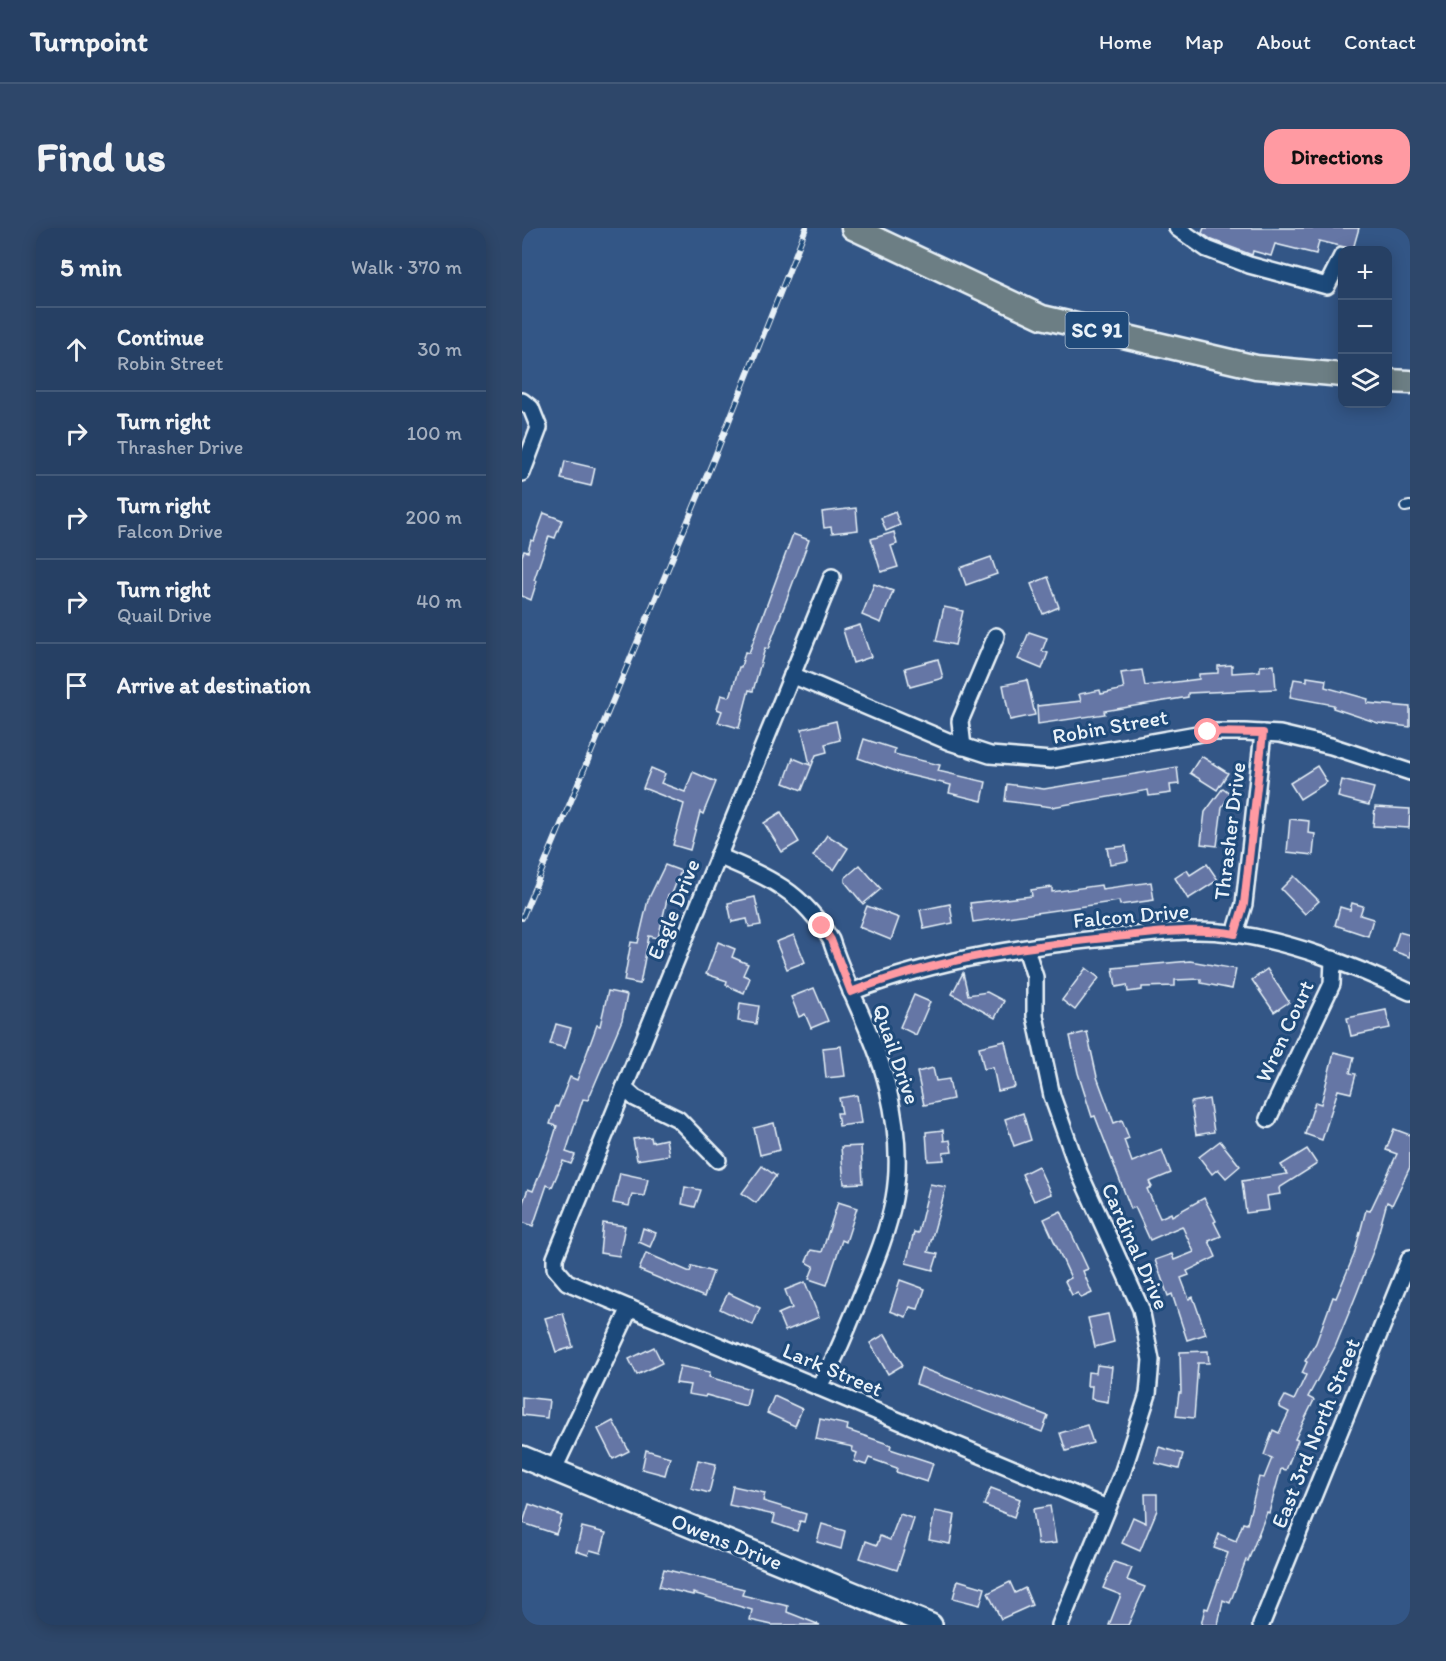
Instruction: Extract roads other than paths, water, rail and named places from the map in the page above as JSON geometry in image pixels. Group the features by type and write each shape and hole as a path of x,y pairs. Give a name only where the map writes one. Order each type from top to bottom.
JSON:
{"main road":[{"name":"SC 91","path":"860,232 1042,317 1256,367 1338,375"},
{"path":"1392,381 1410,382"}],"street":[{"path":"1185,230 1207,249 1249,265 1327,286 1338,264"},
{"path":"522,401 531,408 539,428 522,473"},
{"name":"Eagle Drive","path":"555,1258 832,577"},
{"path":"963,747 960,721 996,636"},
{"name":"Robin Street","path":"792,675 963,747 990,755 1051,760 1208,732 1263,733 1280,734 1331,746 1410,772"},
{"name":"Thrasher Drive","path":"1235,934 1244,904 1263,733"},
{"name":"Quail Drive","path":"718,856 771,879 809,909 831,940 884,1076 896,1120 898,1154 895,1203 876,1263 831,1366 818,1387"},
{"name":"Falcon Drive","path":"851,992 960,958 1175,932 1235,934 1289,944 1333,959 1410,992"},
{"name":"Cardinal Drive","path":"1026,949 1035,977 1035,1016 1052,1096 1084,1183 1141,1309 1150,1343 1148,1394 1107,1508 1060,1625"},
{"name":"Wren Court","path":"1268,1119 1332,984 1333,959"},
{"path":"624,1088 635,1098 678,1119 718,1160"},
{"name":"Lark Street","path":"555,1258 555,1268 567,1282 1107,1508"},
{"name":"East 3rd North Street","path":"1261,1625 1410,1258"},
{"path":"554,1469 630,1308"},
{"name":"Owens Drive","path":"522,1457 931,1625"}],"railway":[{"path":"522,918 715,456 806,228"}]}
